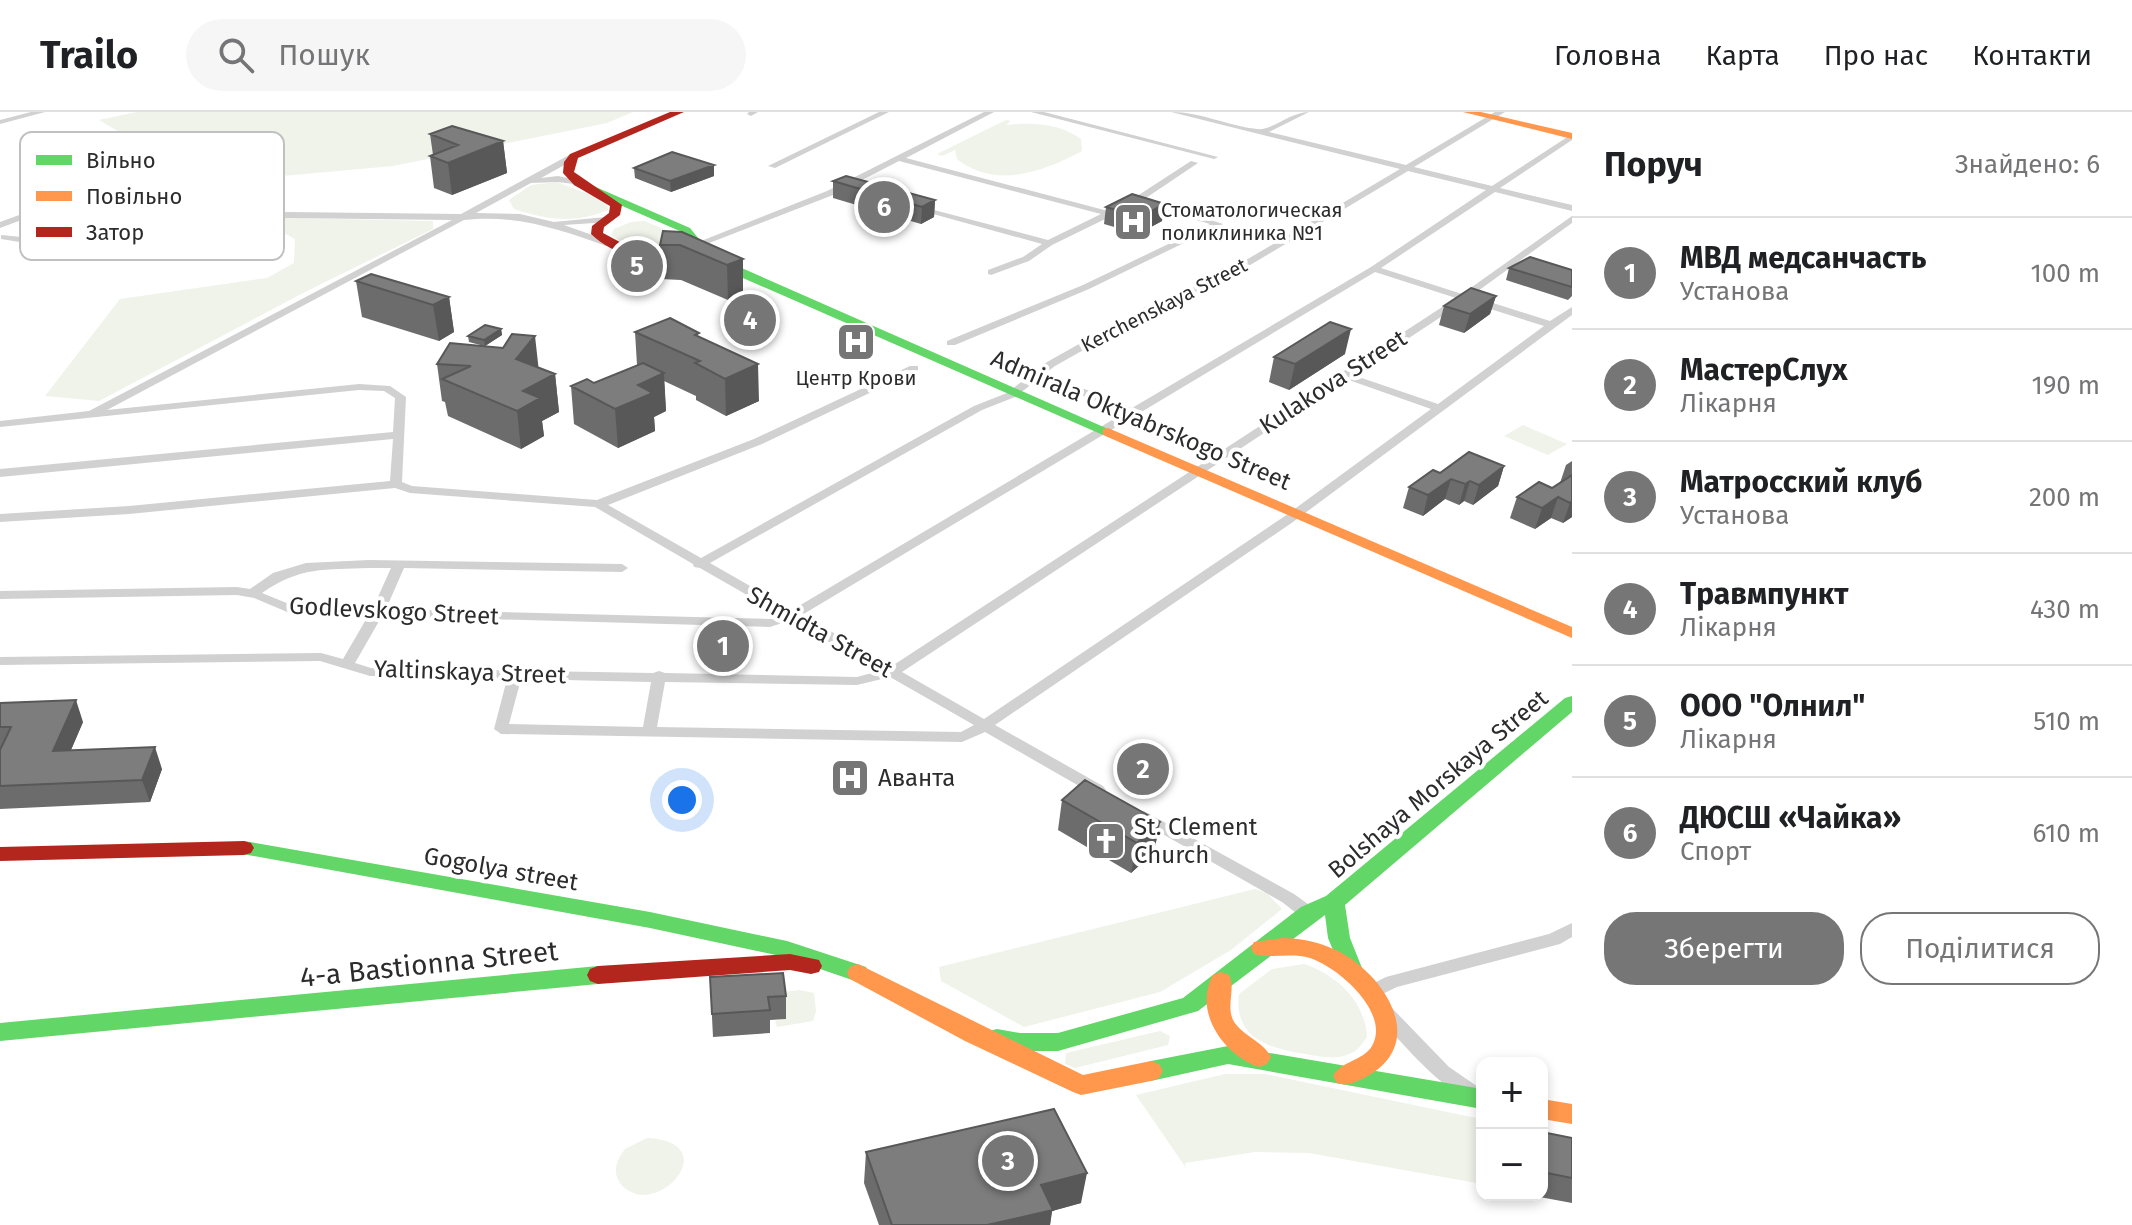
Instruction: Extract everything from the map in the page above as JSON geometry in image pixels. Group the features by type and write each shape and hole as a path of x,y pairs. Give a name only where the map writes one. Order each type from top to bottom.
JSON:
{"main road":[{"path":"578,183 691,234 702,252 681,259 609,244 597,234 598,226 614,215 616,205 578,183 568,173 572,159 679,112"},
{"path":"1468,112 1496,115 1572,136"},
{"path":"606,220 635,215 664,220"},
{"name":"Admirala Oktyabrskogo Street","path":"702,252 1104,431 1572,633"},
{"name":"Bolshaya Morskaya Street","path":"1262,948 1309,913 1334,902 1572,702"},
{"name":"Gogolya street","path":"0,854 245,848 650,920 787,949 862,975 973,1034 1081,1085 1228,1055 1266,1061"},
{"path":"1334,902 1334,921 1339,940 1353,973"},
{"path":"973,1034 1020,1042 1058,1042 1190,1005 1262,948 1284,945 1309,949 1333,958 1353,973 1374,998 1386,1027 1383,1049 1361,1068 1345,1076"},
{"name":"4-a Bastionna Street","path":"0,1032 661,969 790,962 862,975"},
{"path":"1221,981 1215,1000 1221,1023 1237,1042 1266,1061 1476,1098"},
{"path":"1548,1110 1572,1114"}],"street":[{"path":"0,122 41,112"},
{"path":"772,166 885,112"},
{"path":"702,252 830,193 990,112"},
{"path":"1035,112 1214,157"},
{"path":"1175,112 1572,208"},
{"path":"1261,133 1305,112"},
{"name":"Kerchenskaya Street","path":"699,564 978,408 1015,392 1051,364 1147,310 1217,281 1496,115"},
{"path":"791,616 1374,269 1496,190 1572,136"},
{"path":"896,158 1107,213"},
{"path":"74,418 113,404 465,217 521,183 572,159"},
{"path":"991,272 1025,259 1049,243 1137,200 1194,163"},
{"path":"521,183 549,179 578,183"},
{"path":"841,185 861,191"},
{"path":"506,214 498,203 509,190"},
{"path":"951,343 1086,287 1218,224 1137,200"},
{"path":"904,203 1049,243"},
{"path":"284,215 465,217 506,214 609,244"},
{"path":"0,225 20,218"},
{"name":"Kulakova Street","path":"892,672 1464,297 1572,219"},
{"path":"538,222 606,220"},
{"path":"1374,269 1552,325"},
{"path":"515,674 501,729 962,737 985,725 1296,513 1572,310"},
{"path":"598,504 682,475 914,368"},
{"path":"1344,375 1439,408"},
{"path":"0,424 359,387 386,388 401,397 396,484"},
{"path":"1073,388 1133,413"},
{"path":"113,404 111,410 127,413"},
{"path":"0,473 400,435"},
{"name":"Shmidta Street","path":"0,518 129,510 396,484 410,489 598,504 1288,898 1309,913"},
{"path":"348,663 377,613 399,565"},
{"path":"254,592 278,576 306,567 622,568"},
{"name":"Godlevskogo Street","path":"0,595 254,592 267,601 292,610 770,623 791,616"},
{"name":"Yaltinskaya Street","path":"0,661 321,657 370,672 857,681 892,672"},
{"path":"649,733 659,675"},
{"path":"1476,1095 1442,1072 1374,998 1392,982 1554,939 1572,929"}],"shaded area":[{"path":"137,112 633,112 607,123 393,166 284,176 284,132 119,132 99,120"},
{"path":"1006,120 1011,121 1006,125 1035,124 1064,130 1081,139 1082,151 1036,170 1003,175 987,174 972,168 957,159 955,150 942,156 937,154"},
{"path":"557,182 601,199 607,203 608,210 572,219 550,218 514,209 509,200 531,185"},
{"path":"284,219 433,221 433,229 303,293 99,401 45,396 120,299 267,278 294,263 295,239 284,233"},
{"path":"644,221 678,235 654,247 637,247 611,235 614,229"},
{"path":"1523,425 1567,444 1548,455 1504,436"},
{"path":"1255,889 1267,893 1282,909 1231,950 1160,992 1024,1027 941,981 939,967"},
{"path":"1304,964 1338,982 1355,1001 1367,1037 1355,1051 1330,1057 1279,1049 1257,1039 1242,1021 1239,994 1272,969"},
{"path":"799,990 814,993 816,1011 813,1021 777,1027 775,1021 785,1019 784,992"},
{"path":"1160,1031 1170,1036 1168,1045 1075,1068 1065,1064 1066,1053"},
{"path":"1225,1074 1265,1074 1476,1118 1476,1183 1309,1153 1255,1152 1185,1163 1186,1168 1136,1095"},
{"path":"647,1138 671,1143 682,1153 683,1165 677,1178 665,1188 650,1194 634,1193 620,1183 616,1166 625,1149"}],"building":[{"path":"452,126 503,141 448,163 430,156 458,145 430,134"},
{"path":"672,152 714,165 670,181 634,168"},
{"path":"846,176 935,200 922,207 833,181"},
{"path":"1132,194 1165,204 1140,217 1106,207"},
{"path":"663,231 682,232 743,259 727,265 680,245 660,245"},
{"path":"1530,257 1572,270 1572,287 1509,268"},
{"path":"371,274 449,297 433,305 356,281"},
{"path":"1471,288 1496,296 1470,314 1444,306"},
{"path":"670,318 699,333 695,335 758,364 725,379 695,363 700,361 635,332"},
{"path":"1330,322 1351,329 1295,364 1274,357"},
{"path":"485,325 501,329 484,340 468,336"},
{"path":"512,334 535,336 516,359 555,374 523,391 540,398 517,411 442,379 471,366 437,364 450,343 503,348"},
{"path":"643,363 664,373 638,385 653,393 615,409 571,386 587,379 594,383"},
{"path":"1469,452 1504,466 1479,485 1451,479 1428,495 1409,487 1433,470 1440,473"},
{"path":"1572,475 1570,503 1558,497 1542,508 1517,497 1539,482 1552,488"},
{"path":"76,700 53,751 155,747 142,780 0,786 0,750 11,727 0,727 0,703"},
{"path":"1085,780 1160,822 1137,843 1062,800"},
{"path":"783,973 786,996 768,997 770,1010 712,1014 710,977"},
{"path":"1054,1109 1087,1173 1041,1185 1053,1210 987,1225 892,1225 866,1152"},
{"path":"1548,1133 1572,1138 1572,1178 1548,1173"}],"traffic: fast":[{"path":"578,183 686,230 708,258 1108,432"},
{"path":"997,1038 1020,1042 1058,1042 1190,1005 1309,913 1334,902 1572,702"},
{"path":"244,848 650,920 787,949 858,973"},
{"path":"1334,902 1339,938 1353,973"},
{"path":"0,1032 598,975"},
{"path":"1151,1071 1228,1055 1476,1098"}],"traffic: slow":[{"path":"1468,112 1572,136"},
{"path":"1108,432 1572,633"},
{"path":"1262,948 1297,947 1330,957 1356,976 1378,1002 1387,1031 1384,1046 1373,1060 1345,1076"},
{"path":"858,973 973,1034 1081,1085 1151,1071"},
{"path":"1221,981 1218,994 1220,1016 1231,1034 1259,1057"},
{"path":"1548,1110 1572,1114"}],"traffic: jam":[{"path":"679,112 574,156 569,162 568,173 578,183 616,205 614,215 598,226 597,234 606,241 638,253 684,259"},
{"path":"0,854 244,848"},
{"path":"598,975 790,962 811,966"}],"place":[{"name":"ДЮСШ «Чайка»","path":"884,207"},
{"name":"Стоматологическая поликлиника №1","path":"1133,222"},
{"name":"ООО \"Олнил\"","path":"637,266"},
{"name":"Травмпункт","path":"750,320"},
{"name":"Центр Крови","path":"856,342"},
{"name":"МВД медсанчасть","path":"723,646"},
{"name":"МастерСлух","path":"1143,769"},
{"name":"Аванта","path":"850,778"},
{"name":"St. Clement Church","path":"1106,841"},
{"name":"Матросский клуб","path":"1008,1161"}]}
